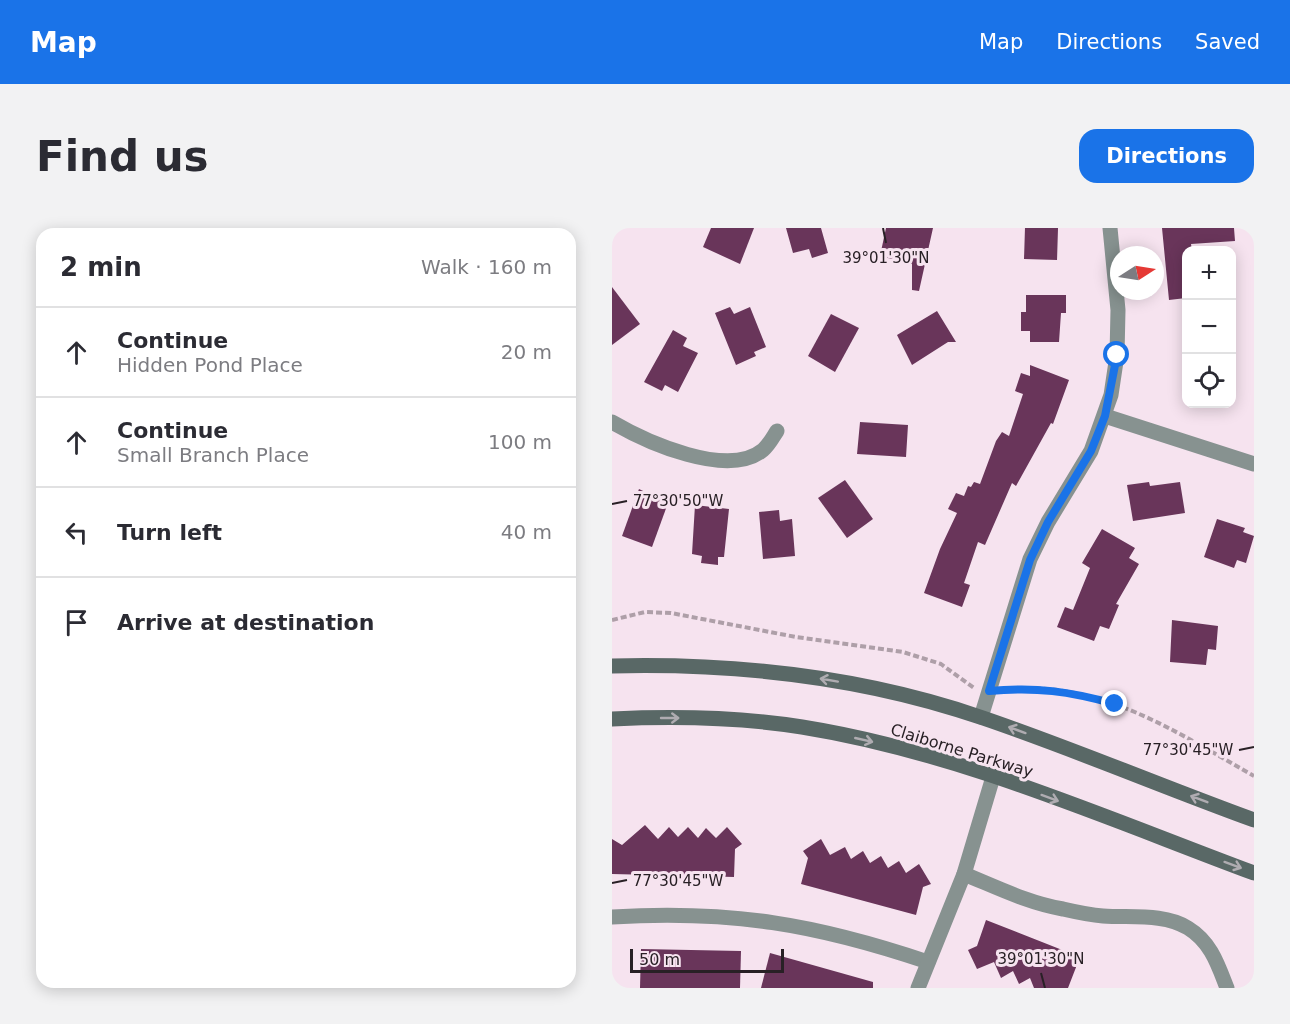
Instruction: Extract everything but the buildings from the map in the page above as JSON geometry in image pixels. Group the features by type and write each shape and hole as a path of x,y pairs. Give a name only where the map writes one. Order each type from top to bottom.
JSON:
{"main road":[{"name":"Claiborne Parkway","path":"612,666 702,666 828,679 900,694 981,717 1254,820"},
{"name":"Claiborne Parkway","path":"612,719 714,718 801,727 919,753 993,777 1254,873"}],"street":[{"path":"981,717 1030,560 1048,522 1091,451 1105,416 1117,355 1118,310 1110,228"},
{"path":"1105,416 1254,464"},
{"path":"612,422 664,447 700,457 738,461 763,450 777,431"},
{"path":"918,988 964,874 993,777"},
{"path":"964,874 1060,909 1101,916 1154,918 1188,928 1203,939 1214,954 1227,988"},
{"path":"612,917 680,914 728,915 784,922 861,939 928,962"}],"path":[{"path":"612,620 645,612 671,613 796,637 903,652 941,664 970,687 989,691 1027,687 1073,693 1133,709 1254,776"}],"route":[{"path":"1115,704 1073,693 1027,687 989,691 1030,560 1048,522 1072,486 1091,451 1105,416 1117,355"}]}
